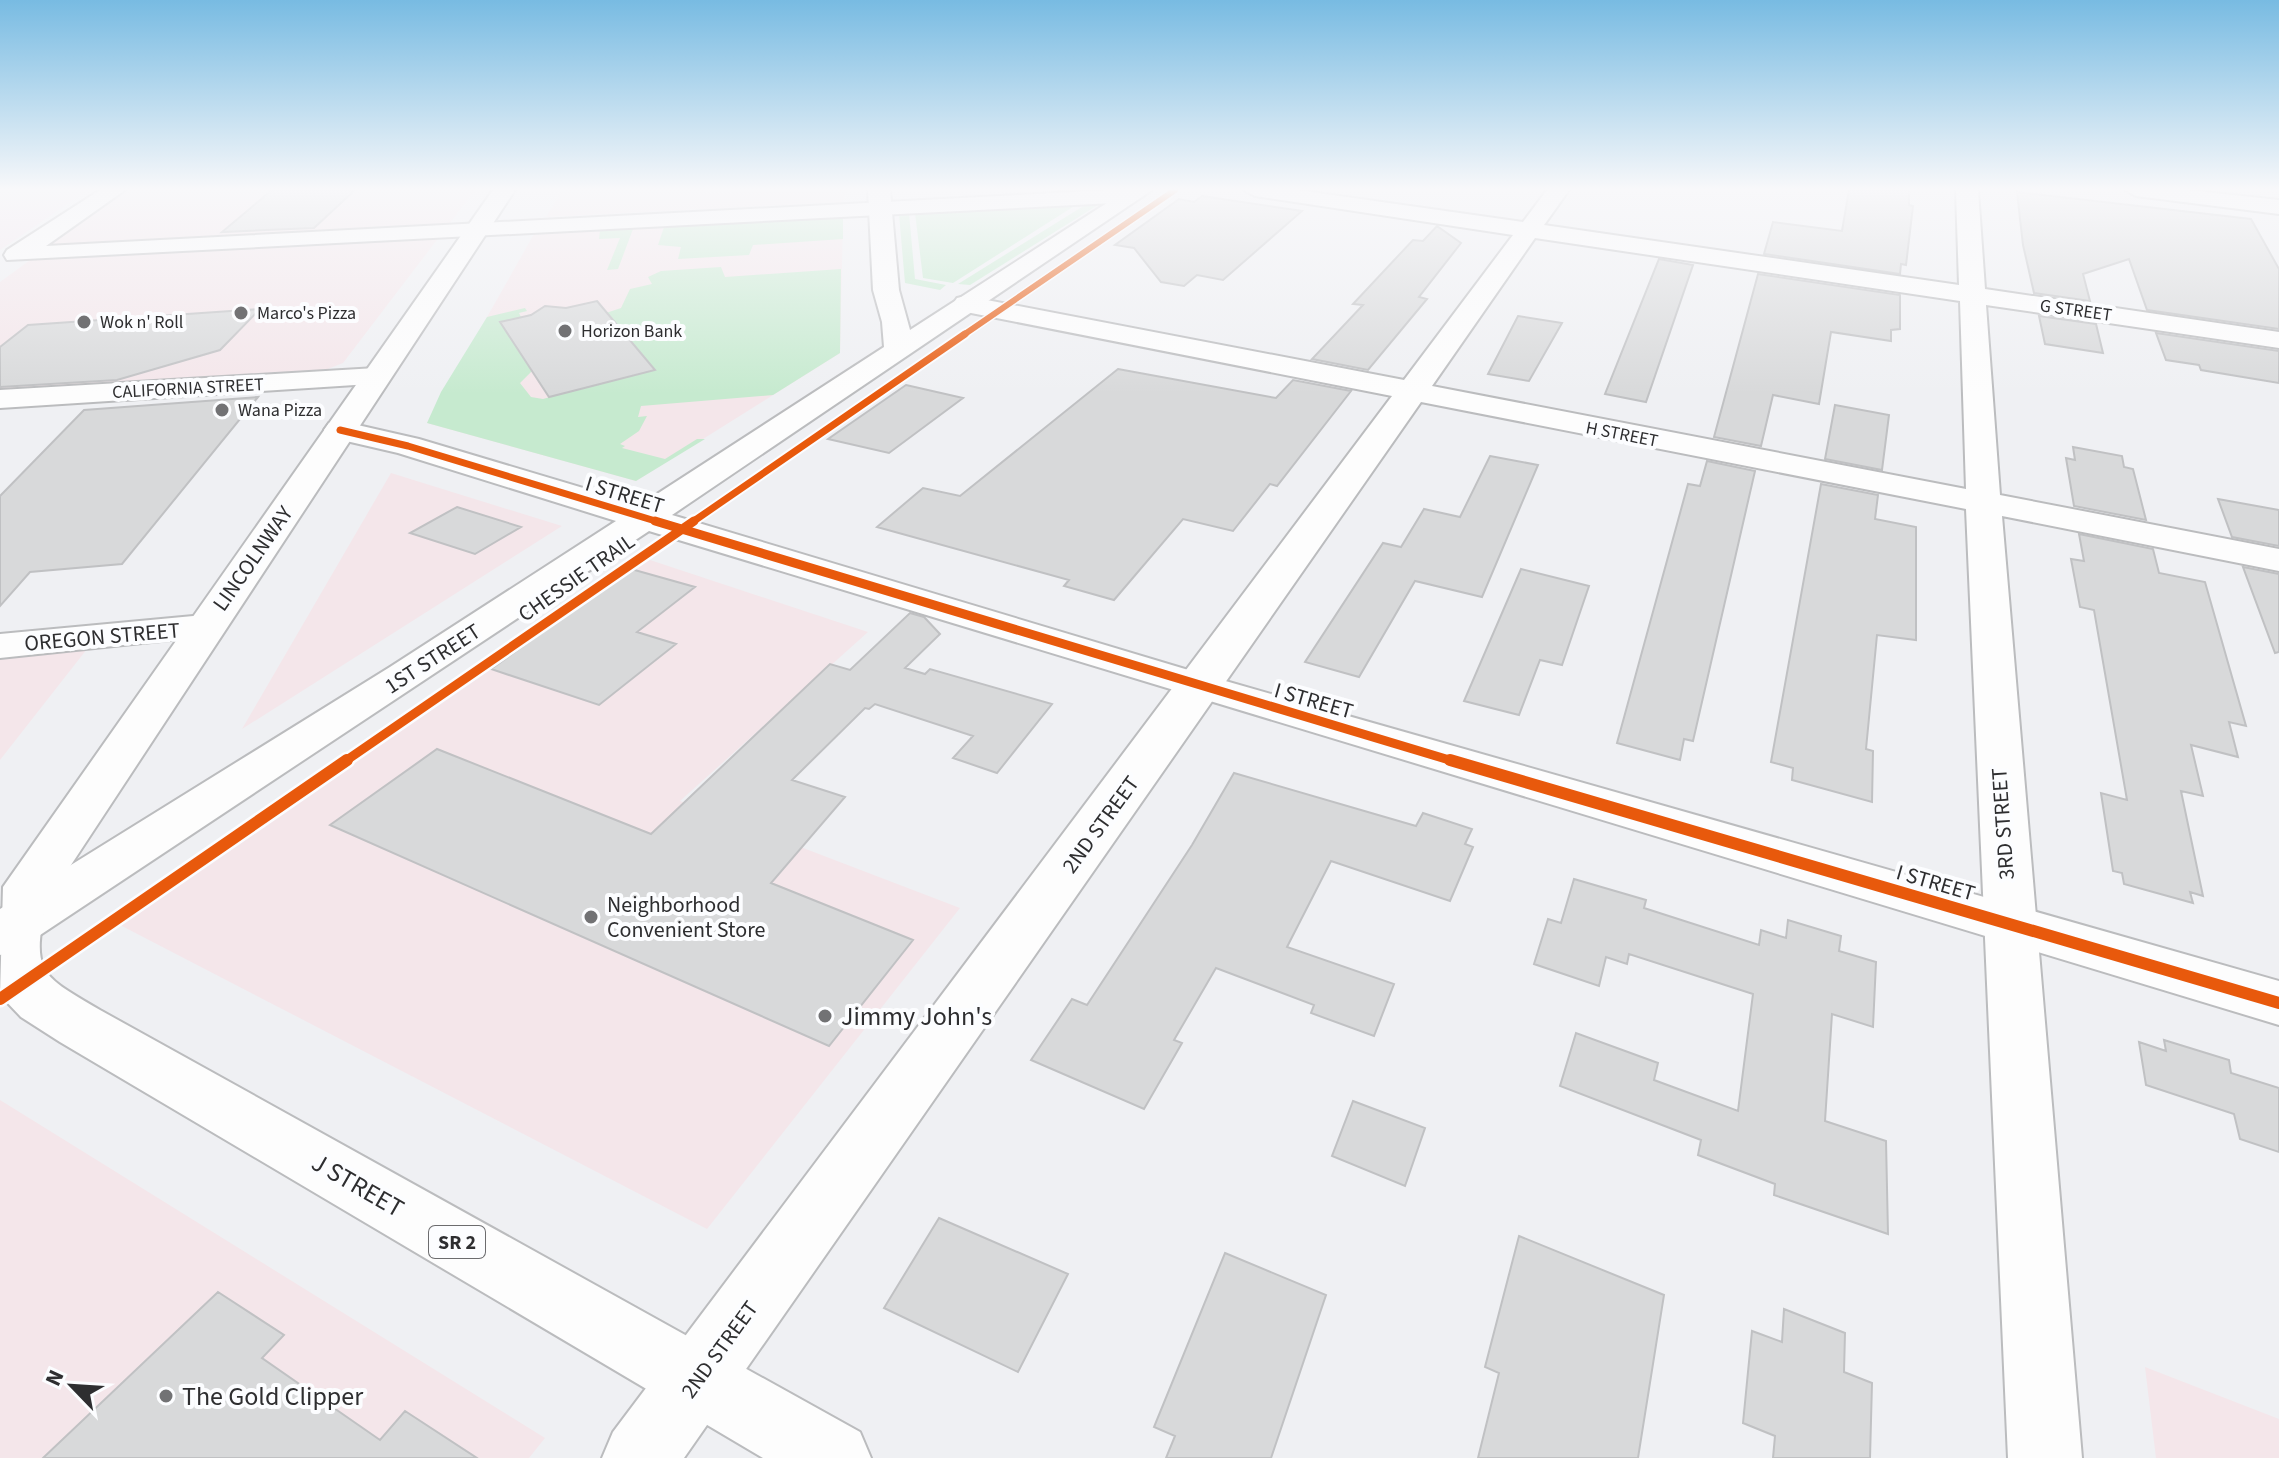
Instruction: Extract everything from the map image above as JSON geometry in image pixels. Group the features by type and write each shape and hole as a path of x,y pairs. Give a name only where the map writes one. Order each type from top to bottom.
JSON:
{"street":[{"path":"8,261 51,258"},
{"name":"LINCOLNWAY","path":"3,933 48,857 456,258"},
{"path":"884,258 886,290 896,322 898,350"},
{"name":"1ST STREET","path":"3,933 641,520 1036,258"},
{"name":"2ND STREET","path":"639,1458 1509,258"},
{"name":"G STREET","path":"1720,258 2279,340"},
{"name":"3RD STREET","path":"1970,258 2045,1458"},
{"name":"H STREET","path":"966,304 2279,560"},
{"name":"CALIFORNIA STREET","path":"0,399 376,377"},
{"name":"I STREET","path":"340,430 408,446 641,520 1200,687 2279,1003"},
{"name":"OREGON STREET","path":"0,646 204,627"},
{"name":"J STREET","path":"3,933 7,970 17,987 834,1458"}],"shaded area":[{"path":"33,258 423,258 343,363 325,370 0,392 0,282"},
{"path":"520,258 842,258 840,353 636,481 427,423"},
{"path":"391,473 562,526 242,729"},
{"path":"644,558 868,632 680,801 960,908 707,1229 120,925"},
{"path":"87,649 0,760 0,658"},
{"path":"0,1100 545,1438 529,1458 0,1458"},
{"path":"2145,1367 2279,1419 2279,1458 2156,1458"}],"green space":[{"path":"612,258 622,258 618,269 607,270"},
{"path":"903,258 913,258 915,279 946,285 940,290 905,283"},
{"path":"921,258 992,258 953,283 923,278"},
{"path":"1000,258 1013,258 970,285 958,284"},
{"path":"721,267 725,277 841,269 840,353 773,395 641,406 638,417 647,416 639,431 620,444 625,446 622,448 665,459 697,439 705,439 636,481 427,423 441,392 487,317 525,308 527,311 519,313 521,317 500,322 532,371 520,383 531,397 543,399 625,376 606,313 621,308 630,289 652,284 648,277 661,271"}],"building":[{"path":"1142,258 1248,258 1223,280 1197,275 1184,286 1161,282"},
{"path":"1396,258 1449,258 1419,297 1427,299 1368,370 1312,359 1363,305 1353,304"},
{"path":"1791,258 1907,258 1906,265 1901,264 1900,274"},
{"path":"2026,258 2273,258 2279,269 2279,329 2147,310 2129,259 2083,274 2090,301 2034,293"},
{"path":"1659,259 1693,265 1646,402 1605,394"},
{"path":"1758,274 1900,295 1900,329 1891,330 1891,341 1831,332 1819,404 1773,395 1761,446 1714,437"},
{"path":"597,301 655,370 549,397 500,322 531,315 545,306 566,308"},
{"path":"260,309 220,350 117,380 0,387 0,347 28,325"},
{"path":"1518,316 1562,323 1529,381 1488,374"},
{"path":"2039,316 2096,324 2103,353 2045,344"},
{"path":"2156,333 2279,351 2279,383 2201,370 2199,365 2166,360"},
{"path":"1118,369 1276,398 1293,380 1351,391 1277,486 1270,484 1233,531 1183,519 1114,600 1064,586 1069,580 877,527 923,488 960,496"},
{"path":"906,385 963,398 889,453 828,439"},
{"path":"258,397 122,564 30,572 0,606 0,496 84,410"},
{"path":"1835,405 1889,415 1882,470 1825,459"},
{"path":"2073,447 2122,456 2124,467 2133,469 2146,520 2074,506 2066,458 2075,460"},
{"path":"1490,456 1538,465 1482,597 1415,581 1359,677 1305,662 1383,543 1401,547 1424,509 1460,517"},
{"path":"1707,461 1755,471 1693,741 1684,739 1680,760 1617,743 1688,484 1700,486"},
{"path":"1821,484 1878,495 1875,519 1916,527 1916,640 1877,635 1866,749 1873,751 1872,802 1792,780 1793,768 1771,762"},
{"path":"2218,499 2279,510 2279,546 2232,537"},
{"path":"457,507 521,527 475,554 410,533"},
{"path":"2079,534 2153,549 2159,573 2205,582 2246,726 2229,722 2238,757 2191,745 2203,796 2181,791 2203,896 2190,892 2193,903 2124,884 2122,873 2113,871 2101,793 2127,800 2094,610 2080,607 2071,559 2084,561"},
{"path":"2243,567 2279,574 2279,652 2275,653"},
{"path":"631,569 695,587 637,632 676,644 599,705 491,669"},
{"path":"1521,569 1589,586 1562,665 1540,660 1519,715 1464,701"},
{"path":"910,613 924,617 940,634 905,668 925,674 930,669 1052,704 997,773 953,758 973,736 875,704 869,709 865,708 792,780 845,797 771,883 913,940 829,1046 330,825 437,749 651,834 830,664 850,670"},
{"path":"1234,773 1416,826 1423,813 1472,829 1465,844 1473,847 1450,901 1331,861 1287,947 1394,984 1374,1036 1311,1013 1314,1005 1216,968 1174,1040 1182,1043 1144,1109 1031,1060 1072,999 1087,1005 1192,845"},
{"path":"1574,879 1646,900 1644,908 1759,945 1761,930 1786,938 1788,920 1841,936 1839,951 1876,962 1873,1027 1832,1014 1825,1121 1886,1141 1888,1234 1774,1195 1775,1184 1698,1155 1701,1140 1560,1086 1576,1033 1658,1063 1654,1080 1738,1111 1753,994 1629,954 1627,964 1606,957 1599,986 1534,964 1548,919 1561,923"},
{"path":"2164,1040 2229,1060 2231,1073 2279,1088 2279,1152 2240,1139 2234,1114 2146,1085 2139,1042 2166,1051"},
{"path":"1353,1101 1425,1128 1405,1186 1332,1156"},
{"path":"939,1218 1068,1274 1018,1372 884,1308"},
{"path":"1519,1236 1664,1295 1638,1458 1478,1458 1499,1373 1485,1367"},
{"path":"1225,1253 1326,1295 1271,1458 1166,1458 1175,1436 1154,1427"},
{"path":"218,1292 284,1335 262,1358 380,1440 405,1411 477,1458 43,1458"},
{"path":"1784,1309 1845,1333 1844,1372 1872,1383 1870,1458 1773,1458 1775,1436 1743,1423 1752,1331 1782,1342"}],"cycle path":[{"name":"CHESSIE TRAIL","path":"0,999 1076,258"},
{"name":"CHESSIE TRAIL","path":"340,430 408,446 1200,687 2279,1003"}],"place":[{"name":"Marco's Pizza","path":"241,313"},
{"name":"Wok n' Roll","path":"84,322"},
{"name":"Horizon Bank","path":"565,331"},
{"name":"Wana Pizza","path":"222,410"},
{"name":"Neighborhood Convenient Store","path":"591,917"},
{"name":"Jimmy John's","path":"825,1016"},
{"name":"The Gold Clipper","path":"166,1396"}]}
